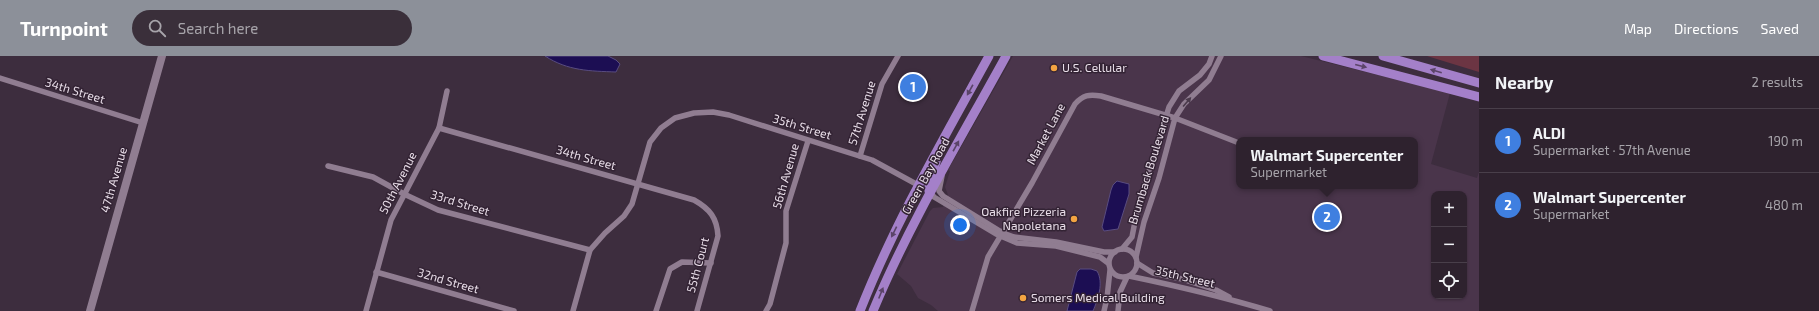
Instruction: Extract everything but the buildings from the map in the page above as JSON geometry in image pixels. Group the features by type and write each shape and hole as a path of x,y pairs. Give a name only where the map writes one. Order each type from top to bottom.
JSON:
{"main road":[{"name":"Green Bay Road","path":"860,311 876,269 918,185 989,56"},
{"name":"Green Bay Road","path":"873,311 891,268 916,218 1006,56"},
{"path":"1323,56 1479,97"},
{"path":"1383,56 1476,82"},
{"path":"930,192 929,183 937,163 937,152"},
{"path":"916,218 917,207 923,190 918,185"}],"street":[{"name":"47th Avenue","path":"90,311 162,56"},
{"name":"57th Avenue","path":"860,156 882,84 898,56"},
{"name":"Brumback Boulevard","path":"1122,249 1132,237 1138,206 1166,116 1175,95 1188,83 1200,75 1209,64 1212,56"},
{"name":"Brumback Boulevard","path":"1136,260 1144,222 1159,178 1176,118 1184,104 1209,80 1221,56"},
{"name":"34th Street","path":"0,78 143,123"},
{"name":"50th Avenue","path":"366,311 391,220 438,128 447,91"},
{"name":"Market Lane","path":"972,311 988,258 1075,104 1081,98 1090,94 1101,96 1176,118 1236,143"},
{"name":"35th Street","path":"637,184 650,142 661,128 675,118 694,113 713,112 729,115 872,160 918,185"},
{"name":"34th Street","path":"438,128 694,200 704,206 714,216 717,225"},
{"name":"56th Avenue","path":"766,311 770,304 786,243 786,211 808,141"},
{"name":"33rd Street","path":"328,166 373,177 438,210 590,250"},
{"path":"942,171 939,191 943,196 1002,234 1025,240 1056,242 1104,252 1114,252 1122,249 1130,251 1136,260 1135,270 1128,276 1120,292 1118,311"},
{"path":"573,311 590,250 605,233 624,216 632,204 637,184"},
{"path":"930,192 934,197 1023,244 1056,246 1100,257 1108,263"},
{"name":"55th Court","path":"697,311 718,236 717,225"},
{"path":"1104,311 1110,270 1108,263 1114,252"},
{"name":"35th Street","path":"1136,260 1153,273 1182,279 1216,290 1235,300"},
{"path":"656,311 670,269 682,262 711,263"},
{"path":"1110,270 1117,276 1128,276"},
{"name":"32nd Street","path":"376,272 514,311"},
{"name":"35th Street","path":"1128,276 1161,282 1235,300 1270,311"}],"shaded area":[{"path":"545,56 608,56 620,64 616,72 588,70 562,65"},
{"path":"1013,56 1301,56 1450,93 1431,164 1477,178 1479,172 1479,311 938,311 931,305 918,298 911,286 897,274 930,211 933,208 943,207 948,195 945,187 950,171 948,170"},
{"path":"1427,56 1479,56 1479,72"},
{"path":"1117,181 1129,184 1129,194 1118,229 1104,231 1102,227 1111,190"},
{"path":"1080,269 1091,269 1097,271 1100,281 1100,291 1097,301 1093,311 1067,311 1077,272"}],"place":[{"name":"U.S. Cellular","path":"1054,68"},
{"name":"ALDI","path":"913,87"},
{"name":"Walmart Supercenter","path":"1327,217"},
{"name":"Oakfire Pizzeria Napoletana","path":"1074,219"},
{"name":"Somers Medical Building","path":"1023,298"}]}
